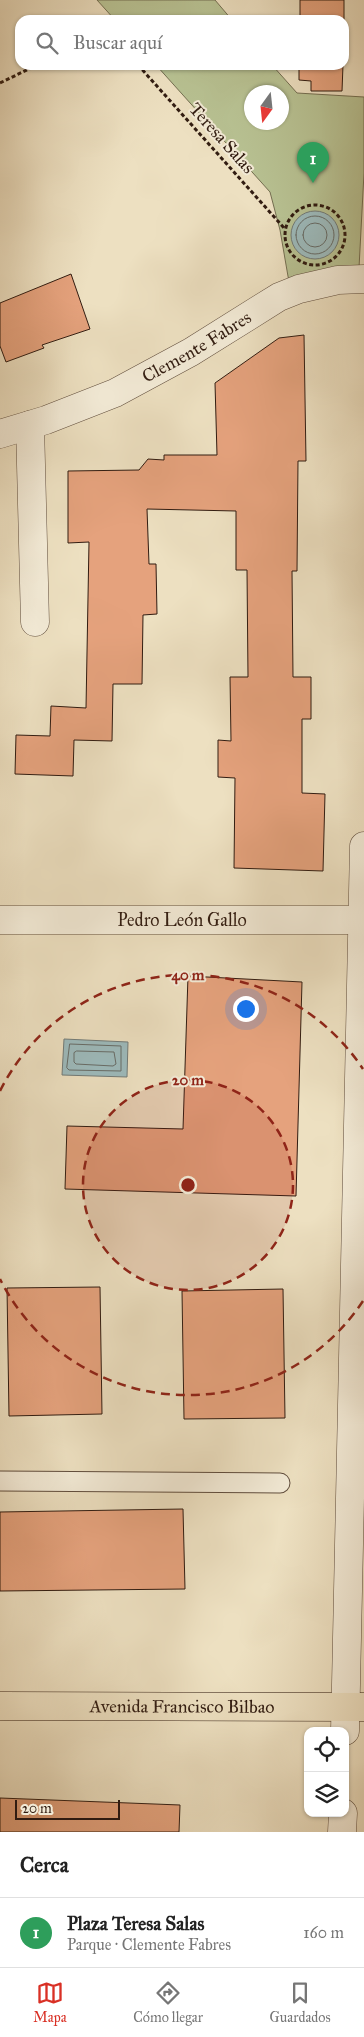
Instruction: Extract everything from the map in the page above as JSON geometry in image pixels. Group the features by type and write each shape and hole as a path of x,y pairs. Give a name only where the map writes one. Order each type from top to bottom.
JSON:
{"main road":[{"name":"Avenida Francisco Bilbao","path":"0,1706 351,1715"}],"street":[{"name":"Clemente Fabres","path":"0,434 46,420 115,393 191,352 290,292 318,283 364,279"},
{"path":"30,425 35,622"},
{"path":"351,1715 364,846"},
{"name":"Pedro León Gallo","path":"0,920 363,920"},
{"path":"342,1832 343,1817"}],"lane":[{"path":"0,1481 280,1483"}],"path":[{"path":"0,82 26,70"},
{"name":"Teresa Salas","path":"142,70 285,229"},
{"path":"312,205 322,206 331,210 339,217 344,226 346,236 344,246 330,262 310,265 300,262 287,248 285,229 289,220 303,207 312,205"}],"green space":[{"path":"97,0 215,0 228,15 110,15"},
{"path":"160,70 276,70 297,93 364,97 364,173 359,268 289,282 280,230 270,192"}],"water":[{"path":"315,211 324,213 332,218 337,226 339,235 337,244 332,252 324,257 315,259 306,257 298,252 293,244 291,235 293,226 298,218 306,213"},
{"path":"64,1039 128,1042 127,1077 62,1075"}],"building":[{"path":"300,0 344,0 344,15 300,15"},
{"path":"299,70 343,70 342,91 311,91 311,81 299,80"},
{"path":"71,274 90,329 42,345 44,348 6,362 0,346 0,303"},
{"path":"304,335 306,461 298,461 297,571 292,571 293,677 311,677 311,719 302,719 302,793 325,794 323,871 234,868 235,778 218,777 218,740 231,741 230,677 248,677 247,570 236,570 236,511 147,509 149,564 156,564 157,614 143,615 142,684 113,684 112,741 74,740 73,776 15,774 16,735 50,736 51,706 86,708 89,542 68,543 68,471 139,470 148,459 164,460 164,455 217,455 215,383 279,338"},
{"path":"188,976 302,982 296,1196 65,1189 67,1126 183,1129"},
{"path":"100,1287 102,1414 9,1416 7,1288"},
{"path":"283,1289 285,1418 184,1419 182,1291"},
{"path":"183,1509 185,1589 0,1591 0,1512"},
{"path":"0,1798 180,1805 179,1832 0,1832"}],"place":[{"name":"Plaza Teresa Salas","path":"313,183"}]}
